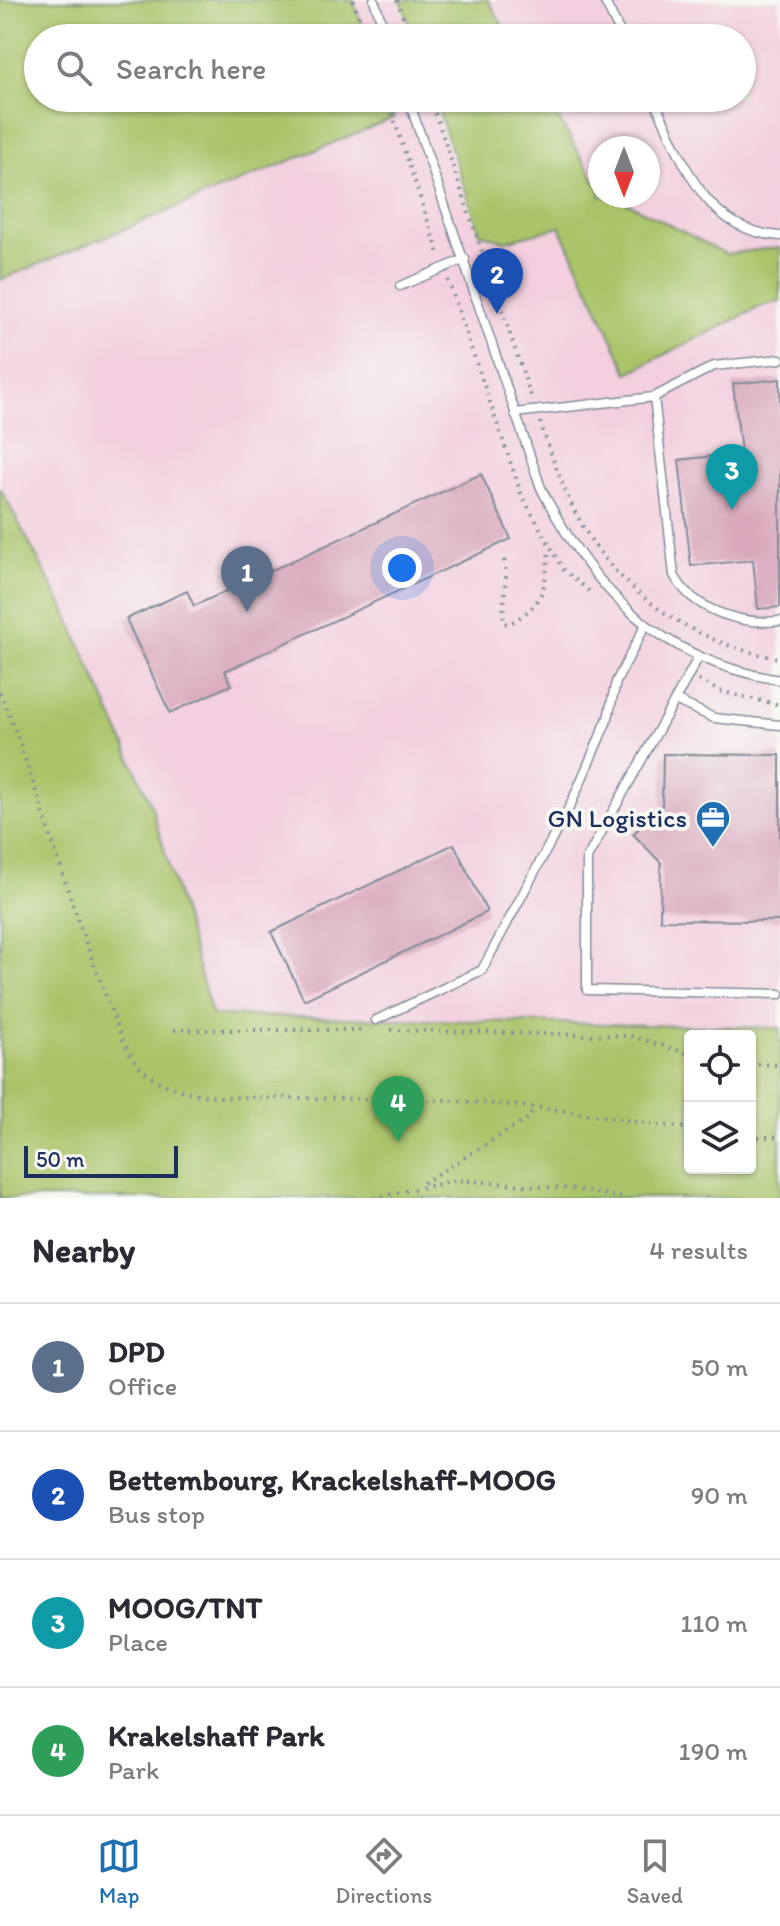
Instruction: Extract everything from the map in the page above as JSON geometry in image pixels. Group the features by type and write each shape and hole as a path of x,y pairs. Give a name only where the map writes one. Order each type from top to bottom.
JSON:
{"lane":[{"path":"374,0 382,24"},
{"path":"604,0 616,24"},
{"path":"413,112 541,488 567,540 593,577 645,626 699,656 780,680"},
{"path":"660,112 700,193 724,219 756,234 780,236"},
{"path":"400,286 465,259"},
{"path":"515,413 654,397 714,366 780,359"},
{"path":"654,397 674,575 682,591 741,621 780,621"},
{"path":"376,1020 482,970 571,804 608,718 616,682 645,626"},
{"path":"699,656 587,858 587,990 780,994"},
{"path":"675,700 714,718 780,725"}],"path":[{"path":"353,0 362,24"},
{"path":"397,0 405,24"},
{"path":"504,560 509,583 503,612 504,623 509,624 531,611 544,594 549,548"},
{"path":"0,692 86,945 126,1044 140,1067 158,1082 185,1092 218,1097 446,1100 534,1108 684,1128"},
{"path":"174,1030 370,1030"},
{"path":"385,1030 631,1036 684,1052"},
{"path":"756,1064 780,1065"},
{"path":"417,1186 530,1117 534,1108"},
{"path":"756,1137 780,1137"},
{"path":"374,1198 417,1186 457,1180 573,1189 627,1198"}],"shaded area":[{"path":"353,0 397,0 405,24 362,24"},
{"path":"488,0 780,0 780,247 726,254 637,208 660,208 660,136 588,136 588,168 554,112 756,112 756,24 502,24"},
{"path":"391,112 435,112 476,231 505,241 560,227 628,373 764,305 780,302 780,1028 212,1015 151,804 65,610 0,488 0,280 393,118"}],"green space":[{"path":"0,0 353,0 362,24 24,24 24,112 392,112 394,118 0,280"},
{"path":"401,0 488,0 502,24 409,24"},
{"path":"439,112 554,112 588,168 588,208 637,208 726,254 780,247 780,302 764,305 628,373 560,227 505,241 480,233"},
{"path":"0,488 65,610 151,804 212,1015 780,1028 780,1198 0,1198"}],"building":[{"path":"780,379 780,607 758,609 753,560 691,566 679,460 741,453 733,384"},
{"path":"481,474 511,539 225,671 231,685 170,713 126,619 187,591 194,606"},
{"name":"GN Logistics","path":"663,754 780,755 780,921 660,920 661,863 633,834 662,806"},
{"path":"454,844 487,912 304,1000 271,932"}],"place":[{"name":"Bettembourg, Krackelshaff-MOOG","path":"497,314"},
{"name":"MOOG/TNT","path":"732,510"},
{"name":"DPD","path":"247,612"},
{"name":"GN Logistics","path":"713,849"},
{"name":"Krakelshaff Park","path":"398,1142"}]}
